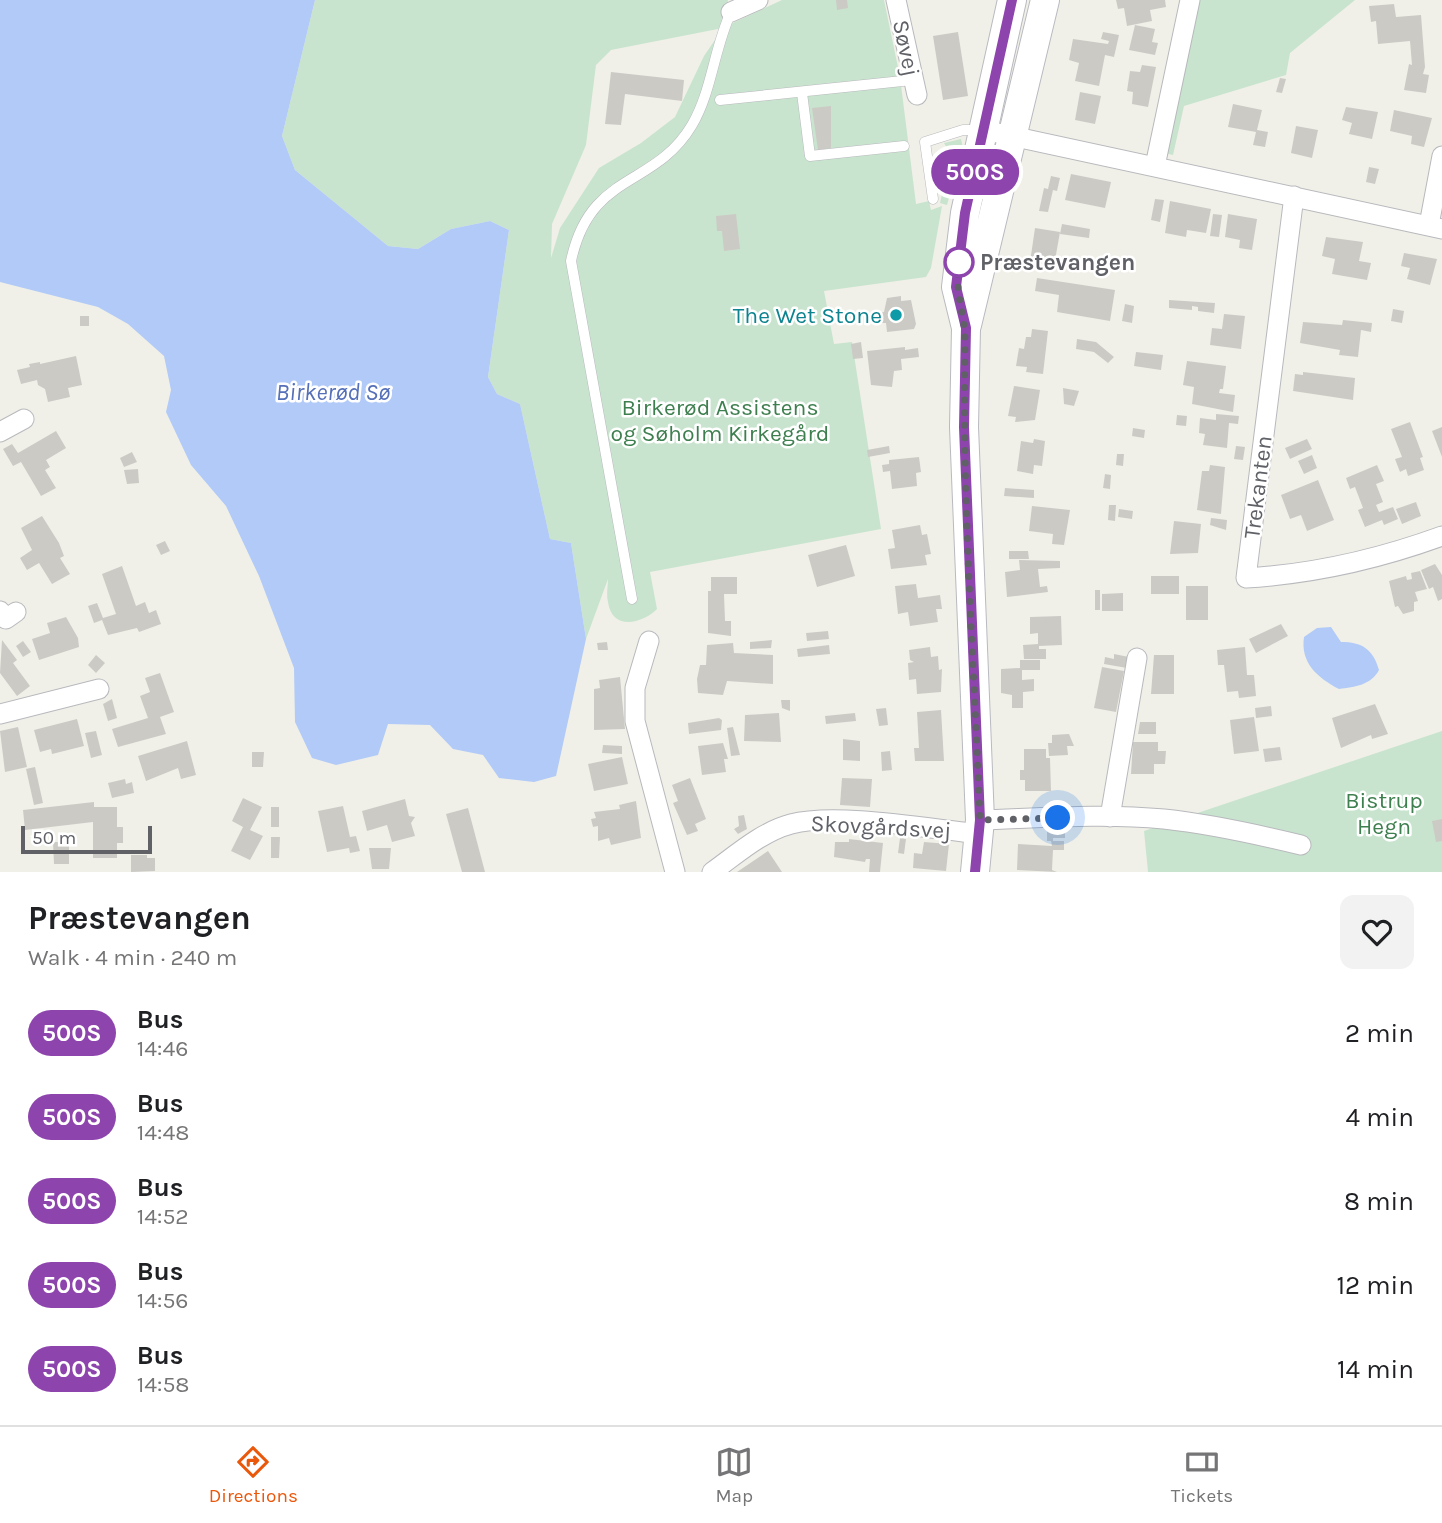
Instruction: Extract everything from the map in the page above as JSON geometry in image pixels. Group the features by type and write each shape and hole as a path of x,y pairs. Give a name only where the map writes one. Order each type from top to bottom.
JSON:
{"main road":[{"path":"966,328 956,287 965,213 1012,0"},
{"path":"975,872 980,827 964,427 966,328 1045,0"}],"street":[{"path":"731,12 758,0"},
{"name":"Søvej","path":"896,0 914,88"},
{"path":"1155,166 1190,0"},
{"path":"984,130 1435,227 1442,156"},
{"name":"Trekanten","path":"1294,196 1246,578 1279,576 1391,555 1442,536"},
{"path":"0,432 24,419"},
{"path":"649,641 635,688 635,721 675,872"},
{"path":"1110,817 1138,658"},
{"path":"0,714 99,690"},
{"name":"Skovgårdsvej","path":"712,872 761,837 790,824 822,819 980,827 1110,817 1163,819 1224,828 1301,845"}],"lane":[{"path":"632,599 570,261 576,235 592,209 613,189 659,162 693,124 719,38 731,12"},
{"path":"720,100 914,88"},
{"path":"802,93 810,156 904,146"},
{"path":"933,200 925,142 963,130 984,130"}],"green space":[{"name":"Birkerød Assistens og Søholm Kirkegård","path":"315,0 728,0 724,27 782,0 884,0 900,77 916,204 929,201 931,210 942,206 931,268 926,277 824,291 834,344 852,342 881,529 650,572 657,609 636,621 621,621 611,611 607,596 608,579 586,639 571,543 550,539 520,404 497,394 488,377 509,230 490,221 451,229 418,249 388,246 295,170 282,136","holes":["723,28 704,56 675,117 641,143 599,168 560,228 551,258 552,224 586,145 596,65 611,50"]},
{"path":"1196,0 1355,0 1290,53 1286,75 1184,106 1173,155 1164,153"},
{"path":"961,139 963,148 947,205 940,203 951,155 944,143"},
{"name":"Bistrup Hegn","path":"1442,731 1442,872 1148,872 1144,831"}],"water":[{"name":"Birkerød Sø","path":"0,0 315,0 282,136 295,170 388,246 418,249 451,229 490,221 509,230 488,377 497,394 520,404 550,539 571,543 586,639 556,776 534,782 499,778 483,755 453,749 430,725 388,724 378,755 336,765 312,758 295,722 294,668 259,576 226,506 191,465 166,412 171,390 164,356 128,324 98,307 0,282"},
{"path":"1331,627 1341,642 1361,645 1370,652 1379,670 1372,679 1357,686 1339,689 1312,669 1305,655 1304,637 1317,628"}],"building":[{"path":"836,0 847,0 848,8 837,10"},
{"path":"1116,0 1165,0 1166,7 1150,10 1152,21 1127,26 1124,8 1118,9"},
{"path":"1394,4 1396,17 1421,15 1425,67 1423,74 1429,75 1426,93 1404,90 1409,64 1412,65 1410,41 1378,44 1376,21 1371,22 1369,6"},
{"path":"1135,25 1155,29 1152,42 1158,43 1155,55 1129,50"},
{"path":"958,32 968,96 943,100 933,36"},
{"path":"1103,32 1119,35 1114,57 1105,55 1099,86 1075,81 1079,63 1069,60 1073,39 1108,44 1109,41 1101,39"},
{"path":"1142,65 1156,67 1148,107 1132,104 1133,92 1127,91 1130,71 1140,72"},
{"path":"611,72 684,80 682,101 625,94 621,125 605,124"},
{"path":"1280,78 1286,79 1282,93 1276,92"},
{"path":"1080,92 1101,96 1095,124 1075,120"},
{"path":"1233,104 1262,110 1257,130 1268,132 1265,147 1253,145 1256,132 1228,127"},
{"path":"831,106 831,148 818,150 812,108"},
{"path":"1346,107 1378,112 1372,139 1349,134 1352,123 1342,120"},
{"path":"1394,110 1432,118 1424,147 1411,144 1412,136 1390,131"},
{"path":"1296,126 1318,130 1312,158 1291,153"},
{"path":"1369,167 1379,169 1375,184 1366,182"},
{"path":"1071,174 1111,182 1105,208 1065,200"},
{"path":"1051,176 1060,178 1057,191 1053,190 1048,212 1039,211 1044,188 1048,189"},
{"path":"1155,199 1164,200 1160,222 1151,220"},
{"path":"1170,201 1211,209 1206,233 1187,230 1186,237 1165,233"},
{"path":"736,214 740,249 724,251 722,231 717,231 716,216"},
{"path":"1213,214 1222,215 1219,237 1210,236"},
{"path":"1228,214 1257,219 1252,250 1239,248 1240,240 1225,237"},
{"path":"1062,224 1090,229 1089,238 1060,234"},
{"path":"1035,228 1060,232 1054,266 1030,262"},
{"path":"1326,237 1363,242 1359,261 1371,263 1367,280 1332,274 1335,259 1322,256"},
{"path":"1404,253 1437,259 1430,285 1407,279 1410,268 1401,266"},
{"path":"1037,278 1115,290 1110,321 1057,312 1059,295 1035,291"},
{"name":"The Wet Stone","path":"901,296 901,301 911,300 916,324 914,329 887,332 886,323 880,323 879,313 884,312 887,298"},
{"path":"1169,300 1215,303 1214,313 1198,311 1198,307 1192,306 1192,310 1169,308"},
{"path":"1125,304 1134,306 1132,323 1122,321"},
{"path":"1393,309 1404,311 1402,323 1391,321"},
{"path":"1224,314 1245,316 1241,349 1210,345 1212,328 1222,329"},
{"path":"80,316 89,316 89,326 80,326"},
{"path":"1343,320 1372,323 1371,332 1361,330 1358,357 1339,355 1340,350 1300,343 1303,322 1342,325"},
{"path":"1032,329 1048,331 1043,374 1026,372 1027,367 1016,366 1019,348 1024,349 1026,337 1031,337"},
{"path":"1077,339 1096,342 1114,357 1108,363 1094,352 1076,349"},
{"path":"861,342 863,358 853,359 851,344"},
{"path":"905,347 905,350 918,348 919,357 901,359 902,370 894,371 892,387 871,385 867,351"},
{"path":"1136,352 1163,355 1161,370 1134,366"},
{"path":"76,356 82,385 68,388 70,397 48,402 45,389 38,385 37,380 21,384 17,370 30,367 29,364"},
{"path":"1187,361 1226,366 1223,389 1220,389 1219,393 1235,395 1233,412 1192,404 1194,387 1183,385"},
{"path":"1303,372 1355,378 1353,400 1293,391 1295,374 1303,375"},
{"path":"1014,386 1040,390 1035,420 1015,422 1016,417 1008,416"},
{"path":"1063,388 1079,391 1074,406 1064,404"},
{"path":"1216,414 1239,416 1238,424 1229,423 1227,448 1203,445 1205,434 1199,433 1200,418 1216,420"},
{"path":"1177,415 1187,416 1186,426 1176,425"},
{"path":"1410,422 1423,457 1420,458 1424,470 1408,476 1406,469 1400,472 1395,459 1402,457 1391,429"},
{"path":"1442,427 1442,457 1432,431"},
{"path":"1133,428 1145,430 1144,438 1132,436"},
{"path":"56,431 66,448 46,460 50,467 45,470 56,488 41,496 21,462 13,466 3,449 12,444 18,453"},
{"path":"1034,439 1045,441 1042,466 1034,465 1033,474 1017,471 1021,441 1033,443"},
{"path":"1307,439 1312,449 1290,459 1285,448"},
{"path":"889,446 890,453 868,457 867,450"},
{"path":"1236,446 1245,447 1243,460 1234,459"},
{"path":"132,452 137,462 124,467 120,458"},
{"path":"1117,454 1124,454 1123,466 1116,465"},
{"path":"1312,455 1317,468 1304,474 1298,461"},
{"path":"919,457 921,472 916,473 917,486 892,489 890,471 883,472 882,465 889,464 889,460"},
{"path":"1210,465 1225,467 1221,514 1197,510 1202,471 1209,471"},
{"path":"1377,465 1384,481 1376,484 1383,502 1376,505 1379,512 1393,507 1398,519 1384,525 1382,520 1365,527 1358,510 1363,508 1355,487 1350,489 1346,478"},
{"path":"138,469 139,483 127,484 124,470"},
{"path":"1105,474 1111,475 1110,489 1103,488"},
{"path":"1318,480 1334,520 1307,531 1301,515 1290,519 1281,495"},
{"path":"1005,488 1034,490 1034,498 1004,496"},
{"path":"1416,502 1421,516 1402,524 1396,509"},
{"path":"1109,505 1116,505 1115,521 1108,520"},
{"path":"1032,506 1070,510 1064,545 1052,544 1053,534 1029,531"},
{"path":"1119,509 1133,511 1132,519 1118,517"},
{"path":"42,516 59,543 64,556 60,558 70,574 52,584 39,563 27,570 20,558 32,550 21,528"},
{"path":"1211,518 1227,520 1226,530 1210,525"},
{"path":"1174,521 1201,524 1198,553 1170,554"},
{"path":"920,525 922,535 927,534 931,554 925,555 927,565 891,569 888,549 895,548 892,530"},
{"path":"165,541 170,551 161,555 156,545"},
{"path":"846,545 855,576 817,587 808,555"},
{"path":"1009,551 1028,551 1029,559 1009,559"},
{"path":"1019,560 1060,561 1060,568 1038,569 1040,587 1047,586 1048,592 1007,597 1005,572 1020,570"},
{"path":"1435,564 1442,575 1442,599 1438,601 1433,587 1429,589 1421,570"},
{"path":"122,566 136,606 145,602 149,613 156,610 161,624 139,632 137,628 108,635 102,620 94,623 88,606 97,603 103,618 116,614 102,574"},
{"path":"1420,571 1427,589 1415,592 1418,601 1414,602 1414,611 1403,614 1398,606 1395,607 1389,581 1406,576 1407,580 1412,579 1411,573"},
{"path":"1151,576 1179,576 1179,594 1151,594"},
{"path":"711,577 737,577 737,594 724,594 725,621 731,621 731,636 708,633 708,591 711,591"},
{"path":"916,584 918,598 940,595 942,609 936,609 938,622 910,626 908,612 898,614 895,586"},
{"path":"1186,586 1208,586 1208,620 1186,620"},
{"path":"1095,590 1100,590 1100,610 1095,610"},
{"path":"1123,593 1123,611 1102,611 1102,594"},
{"path":"1061,616 1062,645 1039,646 1039,649 1046,649 1046,659 1024,659 1023,645 1038,644 1038,633 1030,634 1030,617"},
{"path":"66,617 78,638 79,647 39,660 32,639 50,633 47,623"},
{"path":"1281,624 1288,636 1256,653 1249,639"},
{"path":"828,631 829,639 807,641 806,633"},
{"path":"2,640 17,660 13,663 30,686 17,696 0,673"},
{"path":"772,640 771,648 750,649 750,642"},
{"path":"23,641 31,652 23,657 16,646"},
{"path":"607,642 608,650 598,650 597,643"},
{"path":"733,643 734,653 773,655 773,684 727,681 723,695 698,693 697,679 700,665 706,665 707,645"},
{"path":"829,645 830,654 798,657 797,649"},
{"path":"930,647 931,657 938,656 939,670 942,669 941,692 917,694 916,679 909,680 908,663 914,662 910,660 909,650"},
{"path":"1245,647 1247,675 1254,675 1256,696 1239,698 1238,691 1227,692 1224,665 1218,665 1217,650"},
{"path":"1114,654 1129,657 1127,668 1104,664 1105,657 1114,659"},
{"path":"96,655 105,663 96,673 88,665"},
{"path":"1154,655 1174,655 1174,694 1151,694"},
{"path":"1020,660 1040,660 1040,670 1022,670 1022,680 1034,679 1034,691 1023,692 1023,708 1012,708 1012,695 1001,693 1001,669 1020,668"},
{"path":"1102,667 1124,671 1116,712 1094,708"},
{"path":"160,673 174,712 160,717 166,734 118,747 112,729 148,718 140,696 150,692 145,678"},
{"path":"620,677 625,729 594,730 594,689 600,688 599,680"},
{"path":"112,699 117,718 108,721 103,704"},
{"path":"781,700 790,700 790,711 782,708"},
{"path":"1375,704 1388,734 1372,739 1371,735 1341,748 1332,718"},
{"path":"1271,706 1272,716 1256,718 1255,708"},
{"path":"886,708 888,725 879,726 876,709"},
{"path":"941,710 944,761 915,761 914,748 919,748 917,712"},
{"path":"779,713 781,742 744,741 745,715"},
{"path":"855,713 856,721 826,724 825,716"},
{"path":"1254,717 1259,751 1234,754 1230,720"},
{"path":"719,718 722,720 721,730 689,734 688,723"},
{"path":"77,719 84,746 52,754 51,749 40,752 34,730"},
{"path":"1140,722 1156,722 1156,734 1138,734"},
{"path":"18,727 27,767 5,772 0,731"},
{"path":"733,727 740,755 731,756 727,728"},
{"path":"96,731 102,755 91,758 85,733"},
{"path":"1069,734 1074,746 1067,746 1068,755 1049,756 1048,743 1052,743 1052,735"},
{"path":"843,739 860,741 860,761 843,760"},
{"path":"187,741 196,775 181,779 178,768 146,781 138,756"},
{"path":"1133,742 1158,742 1158,751 1166,751 1165,764 1154,764 1154,774 1131,774"},
{"path":"723,743 728,759 724,759 726,772 702,775 698,746"},
{"path":"603,745 622,746 622,754 602,753"},
{"path":"1280,747 1282,760 1265,762 1263,749"},
{"path":"1024,749 1046,749 1046,758 1050,758 1051,791 1025,791 1025,780 1020,780 1020,770 1024,770"},
{"path":"890,751 892,770 882,771 881,752"},
{"path":"252,752 264,752 263,767 252,767"},
{"path":"622,757 628,784 594,791 588,764"},
{"path":"35,767 43,803 34,805 26,769"},
{"path":"690,778 706,819 695,824 698,831 687,835 673,803 678,801 672,785"},
{"path":"842,778 872,779 870,807 840,805"},
{"path":"125,779 126,784 132,782 134,793 112,798 108,783"},
{"path":"243,798 262,807 250,830 263,836 250,860 231,851 243,827 232,821"},
{"path":"405,799 409,816 415,817 411,823 415,836 392,842 387,825 367,831 362,811"},
{"path":"636,801 641,838 611,845 609,838 598,841 598,826 593,827 591,819 596,818 594,812 620,809 619,805"},
{"path":"94,802 94,807 117,807 117,827 123,827 123,843 117,843 117,858 93,858 93,822 25,830 23,810"},
{"path":"343,806 350,837 356,836 360,851 350,853 349,848 327,852 318,811"},
{"path":"271,807 279,807 279,827 271,827"},
{"path":"468,808 485,872 462,872 446,814"},
{"path":"744,815 747,829 738,834 734,829 739,826 738,816"},
{"path":"1442,819 1442,841 1436,842 1432,821"},
{"path":"1047,829 1065,829 1065,838 1053,838 1053,841 1064,841 1064,850 1053,850 1052,870 1057,872 1017,870 1018,844 1052,846 1051,841 1047,841"},
{"path":"271,837 280,837 279,858 271,858"},
{"path":"900,838 906,839 904,854 898,853"},
{"path":"849,839 883,843 880,872 869,872 870,859 865,862 834,857 835,842 849,842"},
{"path":"53,842 69,842 69,864 54,864"},
{"path":"924,842 949,844 946,871 913,868 914,853 922,854"},
{"path":"369,848 391,848 389,869 372,869"},
{"path":"768,851 782,872 737,872"},
{"path":"131,855 155,858 155,871 131,872"}],"bus line":[{"name":"500S","path":"975,872 980,820 964,427 966,328 956,287 965,213 1012,0"}],"place":[{"name":"Præstevangen","path":"959,262"},
{"name":"The Wet Stone","path":"896,315"}],"route":[{"path":"959,262 956,287 966,328 964,427 980,820 1058,818"}]}
